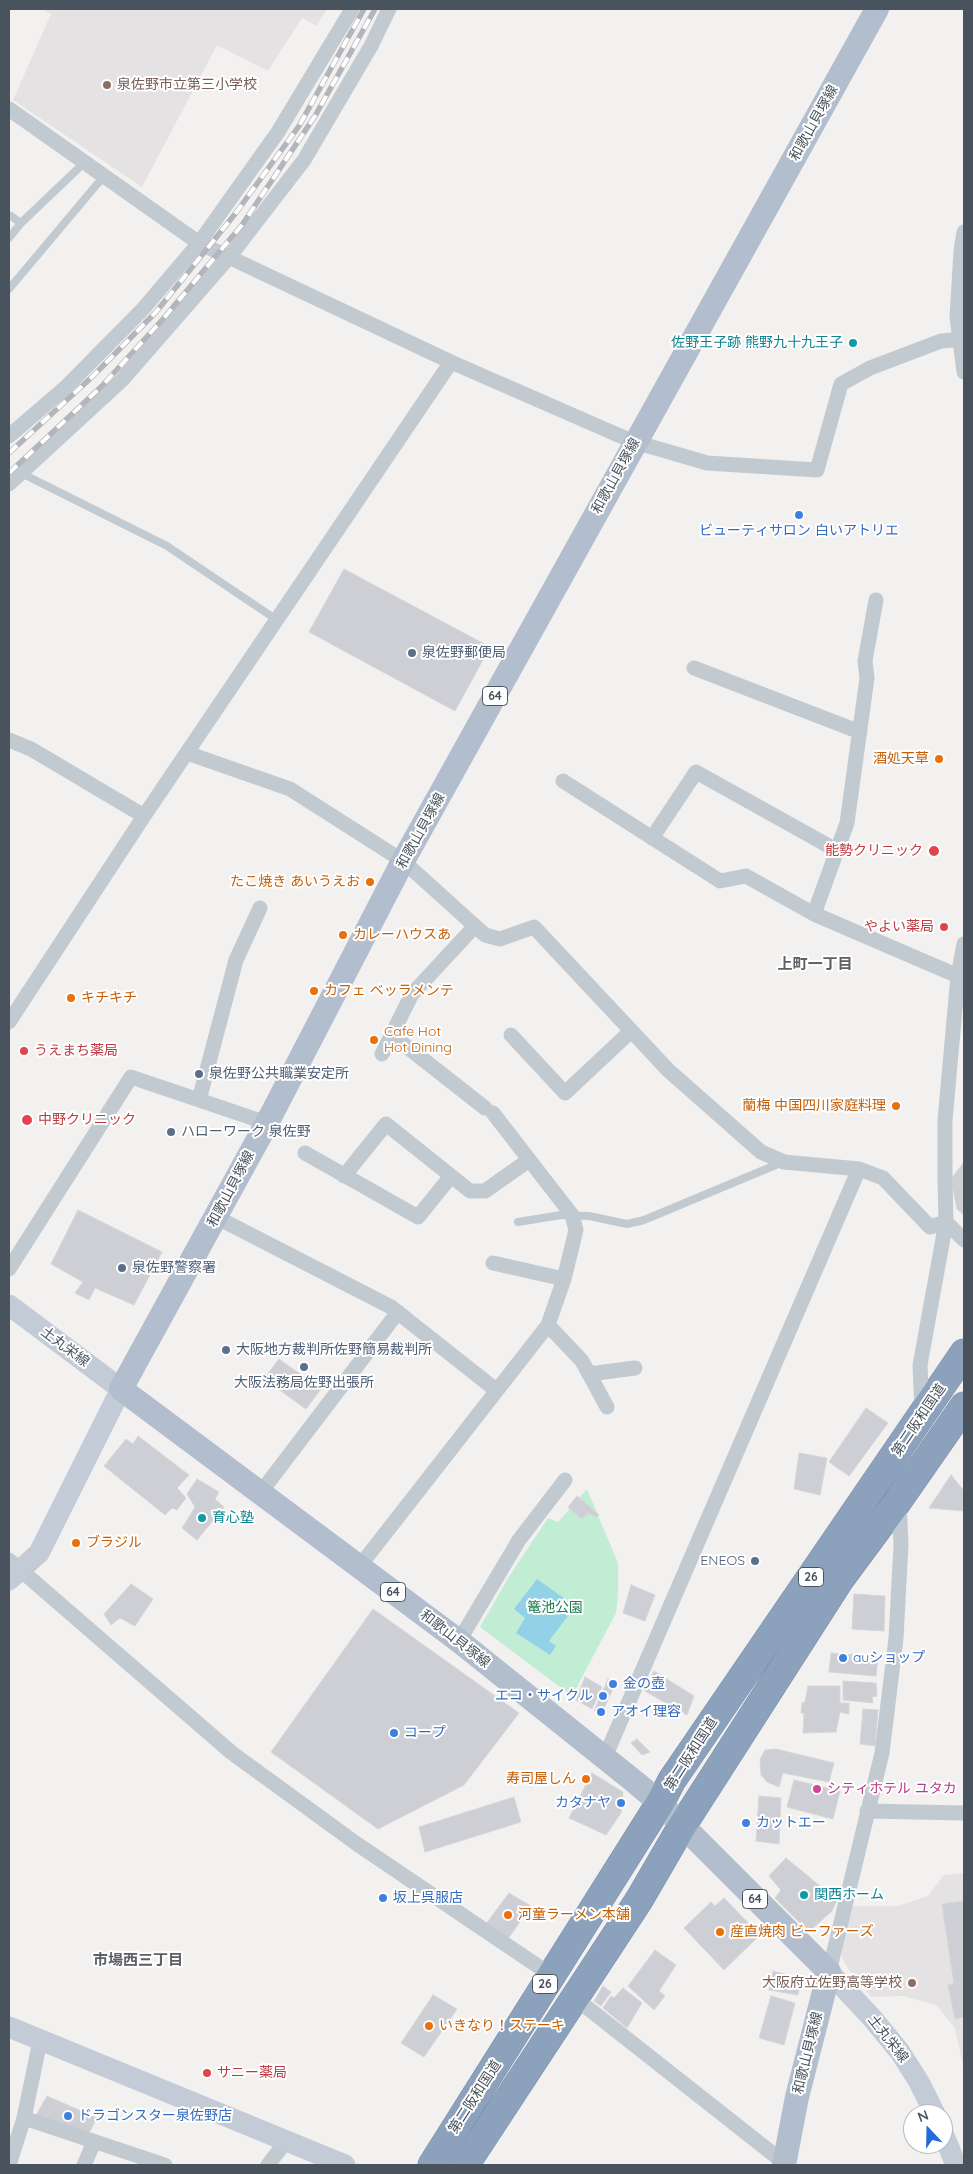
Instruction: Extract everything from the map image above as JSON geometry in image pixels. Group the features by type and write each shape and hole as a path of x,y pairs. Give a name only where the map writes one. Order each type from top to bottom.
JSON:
{"highway":[{"name":"第二阪和国道","path":"432,2165 660,1803 681,1766 964,1353"},
{"name":"第二阪和国道","path":"465,2165 639,1900 682,1826 841,1578 898,1501 964,1406"}],"main road":[{"name":"和歌山貝塚線","path":"785,2164 797,2097 829,1972 660,1803 605,1757 458,1641 121,1389 267,1123 404,861 877,9"}],"street":[{"path":"9,436 65,388 142,308 200,242 278,132 352,9"},
{"path":"9,484 122,380 230,256 304,160 371,46 389,9"},
{"path":"9,109 200,242 451,362 635,442 707,464 817,470 841,384 870,368 941,342 962,340"},
{"path":"964,232 957,317 962,340 964,372"},
{"path":"9,1022 144,816 451,362"},
{"path":"814,914 846,823 867,678 865,660 876,600"},
{"path":"694,668 860,732"},
{"path":"9,740 31,749 144,816"},
{"path":"187,753 290,789 404,861 485,935 500,939 534,927 668,1070 761,1152 784,1162 859,1169 883,1178 930,1227 946,1222"},
{"path":"652,838 696,772 836,850"},
{"path":"563,781 720,881 746,876 814,914 958,976"},
{"path":"199,1100 236,960 260,908"},
{"path":"382,1054 412,994 475,926"},
{"path":"922,1414 920,1365 946,1222 945,1120 958,976 964,944"},
{"path":"510,1035 565,1093 631,1030"},
{"path":"359,1567 548,1326 564,1279 576,1230 572,1215 489,1111 392,1035"},
{"path":"9,1269 132,1077 267,1123"},
{"path":"344,1176 386,1124 470,1191 485,1191 529,1160"},
{"path":"305,1153 418,1217 451,1176"},
{"path":"605,1757 859,1169"},
{"path":"216,1217 398,1312 496,1390"},
{"path":"946,1222 964,1240"},
{"path":"492,1263 564,1279"},
{"name":"土丸栄線","path":"9,1305 121,1389"},
{"path":"261,1492 398,1312"},
{"path":"548,1326 582,1361 607,1407"},
{"path":"590,1374 635,1368"},
{"path":"121,1389 39,1553 12,1570 232,1752 357,1844 551,1975"},
{"path":"458,1641 519,1540 565,1480"},
{"path":"829,1972 882,1753 896,1638 901,1545 898,1501"},
{"path":"867,1811 964,1814"},
{"name":"土丸栄線","path":"829,1972 873,2019 900,2052 930,2104"},
{"path":"574,1998 785,2164"},
{"path":"9,2027 345,2165"},
{"path":"9,2165 24,2118 40,2041"},
{"path":"24,2118 164,2165"},
{"path":"268,2165 286,2141"},
{"path":"84,2165 94,2142"}],"lane":[{"path":"9,238 21,223 85,162"},
{"path":"9,288 104,176"},
{"path":"11,216 21,223"},
{"path":"21,473 167,546 277,620"},
{"path":"518,1222 543,1216 572,1215 589,1216 627,1224 644,1220 784,1162"}],"shaded area":[{"name":"泉佐野市立第三小学校","path":"43,9 327,9 316,26 302,18 268,71 217,45 142,187 13,100 51,14"},
{"name":"大阪府立佐野高等学校","path":"964,1873 964,2071 955,2028 936,2005 904,1996 871,1997 849,1970 841,1956 850,1906 898,1906 928,1896 944,1875"}],"green space":[{"name":"篭池公園","path":"587,1489 618,1563 618,1595 616,1613 572,1696 480,1627 510,1575 548,1518 558,1522"}],"water":[{"path":"537,1579 565,1599 558,1609 568,1616 549,1641 556,1646 550,1655 516,1633 525,1618 514,1609"}],"building":[{"path":"344,569 490,647 455,711 309,632"},
{"path":"964,1162 964,1215 957,1209 951,1179"},
{"path":"78,1210 162,1252 134,1305 95,1288 89,1300 75,1293 83,1282 51,1264"},
{"path":"279,1359 321,1389 306,1409 264,1379"},
{"path":"866,1408 888,1423 849,1476 829,1462"},
{"path":"138,1436 189,1475 177,1488 186,1498 177,1510 172,1508 165,1515 104,1466 126,1439 133,1444"},
{"path":"799,1453 827,1458 820,1495 794,1489"},
{"path":"951,1475 964,1491 964,1511 929,1508"},
{"name":"育心塾","path":"197,1479 219,1492 215,1499 224,1507 197,1540 182,1528 195,1507 187,1494"},
{"path":"577,1496 599,1515 596,1517 588,1513 582,1519 568,1507"},
{"path":"131,1584 153,1599 135,1626 120,1618 111,1625 104,1614"},
{"path":"631,1585 655,1595 645,1621 623,1613"},
{"path":"854,1594 885,1596 884,1631 852,1629"},
{"name":"コープ","path":"373,1609 519,1713 464,1785 378,1829 271,1752"},
{"path":"831,1653 878,1657 876,1676 829,1672"},
{"path":"654,1671 694,1696 687,1715 643,1690"},
{"path":"585,1677 602,1687 592,1709 576,1700"},
{"path":"608,1679 616,1682 601,1715 594,1711"},
{"path":"843,1681 876,1683 877,1696 872,1697 873,1703 843,1700"},
{"path":"808,1686 840,1686 840,1703 849,1703 849,1714 840,1712 836,1732 803,1733 804,1713 801,1713 802,1703 805,1702"},
{"path":"863,1709 878,1710 875,1746 860,1744"},
{"path":"637,1739 650,1752 642,1755 631,1743"},
{"path":"776,1749 834,1763 829,1782 783,1773 779,1787 767,1782 761,1775 760,1759 765,1750"},
{"path":"592,1773 623,1792 621,1813 606,1835 569,1818"},
{"path":"794,1780 840,1791 833,1819 787,1807"},
{"path":"759,1796 781,1798 779,1844 756,1841"},
{"path":"514,1797 521,1822 425,1852 419,1827"},
{"name":"関西ホーム","path":"786,1858 837,1900 832,1911 812,1929 803,1926 775,1898 781,1890 769,1876"},
{"name":"河童ラーメン本舗","path":"509,1893 531,1906 508,1939 486,1924"},
{"path":"724,1898 760,1935 724,1970 684,1928 711,1902 715,1906"},
{"path":"964,1901 964,1982 954,1984 942,1904"},
{"path":"655,1950 676,1965 659,1991 665,1996 654,2010 628,1986"},
{"path":"773,1971 800,1978 798,1995 769,1990"},
{"path":"964,1982 964,2017 955,2019 948,1985"},
{"path":"603,1986 611,1992 601,2006 594,2001"},
{"path":"623,1988 642,2003 627,2028 603,2008 611,1996 614,1998"},
{"name":"いきなり！ステーキ","path":"433,1995 457,2009 424,2057 401,2043"},
{"path":"771,1996 795,2003 784,2045 759,2038"},
{"path":"47,2096 97,2118 88,2135 35,2117"}],"railway":[{"path":"9,453 93,376 156,312 235,214 299,126 364,9"},
{"path":"9,473 102,386 163,319 242,225 315,116 375,9"}],"place":[{"name":"泉佐野市立第三小学校","path":"107,85"},
{"name":"佐野王子跡 熊野九十九王子","path":"853,343"},
{"name":"ビューティサロン 白いアトリエ","path":"799,515"},
{"name":"泉佐野郵便局","path":"412,653"},
{"name":"酒処天草","path":"939,759"},
{"name":"能勢クリニック","path":"934,851"},
{"name":"たこ焼き あいうえお","path":"370,882"},
{"name":"やよい薬局","path":"944,927"},
{"name":"カレーハウスあ","path":"343,935"},
{"name":"カフェ ベッラメンテ","path":"314,991"},
{"name":"キチキチ","path":"71,998"},
{"name":"Cafe Hot Hot Dining","path":"374,1040"},
{"name":"うえまち薬局","path":"24,1051"},
{"name":"泉佐野公共職業安定所","path":"199,1074"},
{"name":"蘭梅 中国四川家庭料理","path":"896,1106"},
{"name":"中野クリニック","path":"27,1120"},
{"name":"ハローワーク 泉佐野","path":"171,1132"},
{"name":"泉佐野警察署","path":"122,1268"},
{"name":"大阪地方裁判所佐野簡易裁判所","path":"226,1350"},
{"name":"大阪法務局佐野出張所","path":"304,1367"},
{"name":"育心塾","path":"202,1518"},
{"name":"ブラジル","path":"76,1543"},
{"name":"ENEOS","path":"755,1561"},
{"name":"auショップ","path":"843,1658"},
{"name":"金の壺","path":"613,1684"},
{"name":"エコ・サイクル","path":"603,1696"},
{"name":"アオイ理容","path":"601,1712"},
{"name":"コープ","path":"394,1733"},
{"name":"寿司屋しん","path":"586,1779"},
{"name":"シティホテル ユタカ","path":"817,1789"},
{"name":"カタナヤ","path":"621,1803"},
{"name":"カットエー","path":"746,1823"},
{"name":"関西ホーム","path":"804,1895"},
{"name":"坂上呉服店","path":"383,1898"},
{"name":"河童ラーメン本舗","path":"508,1915"},
{"name":"産直焼肉 ビーファーズ","path":"720,1932"},
{"name":"大阪府立佐野高等学校","path":"912,1983"},
{"name":"いきなり！ステーキ","path":"429,2026"},
{"name":"サニー薬局","path":"207,2073"},
{"name":"ドラゴンスター泉佐野店","path":"68,2116"}],"district":[{"name":"上町一丁目","path":"815,964"},
{"name":"市場西三丁目","path":"138,1960"}]}
